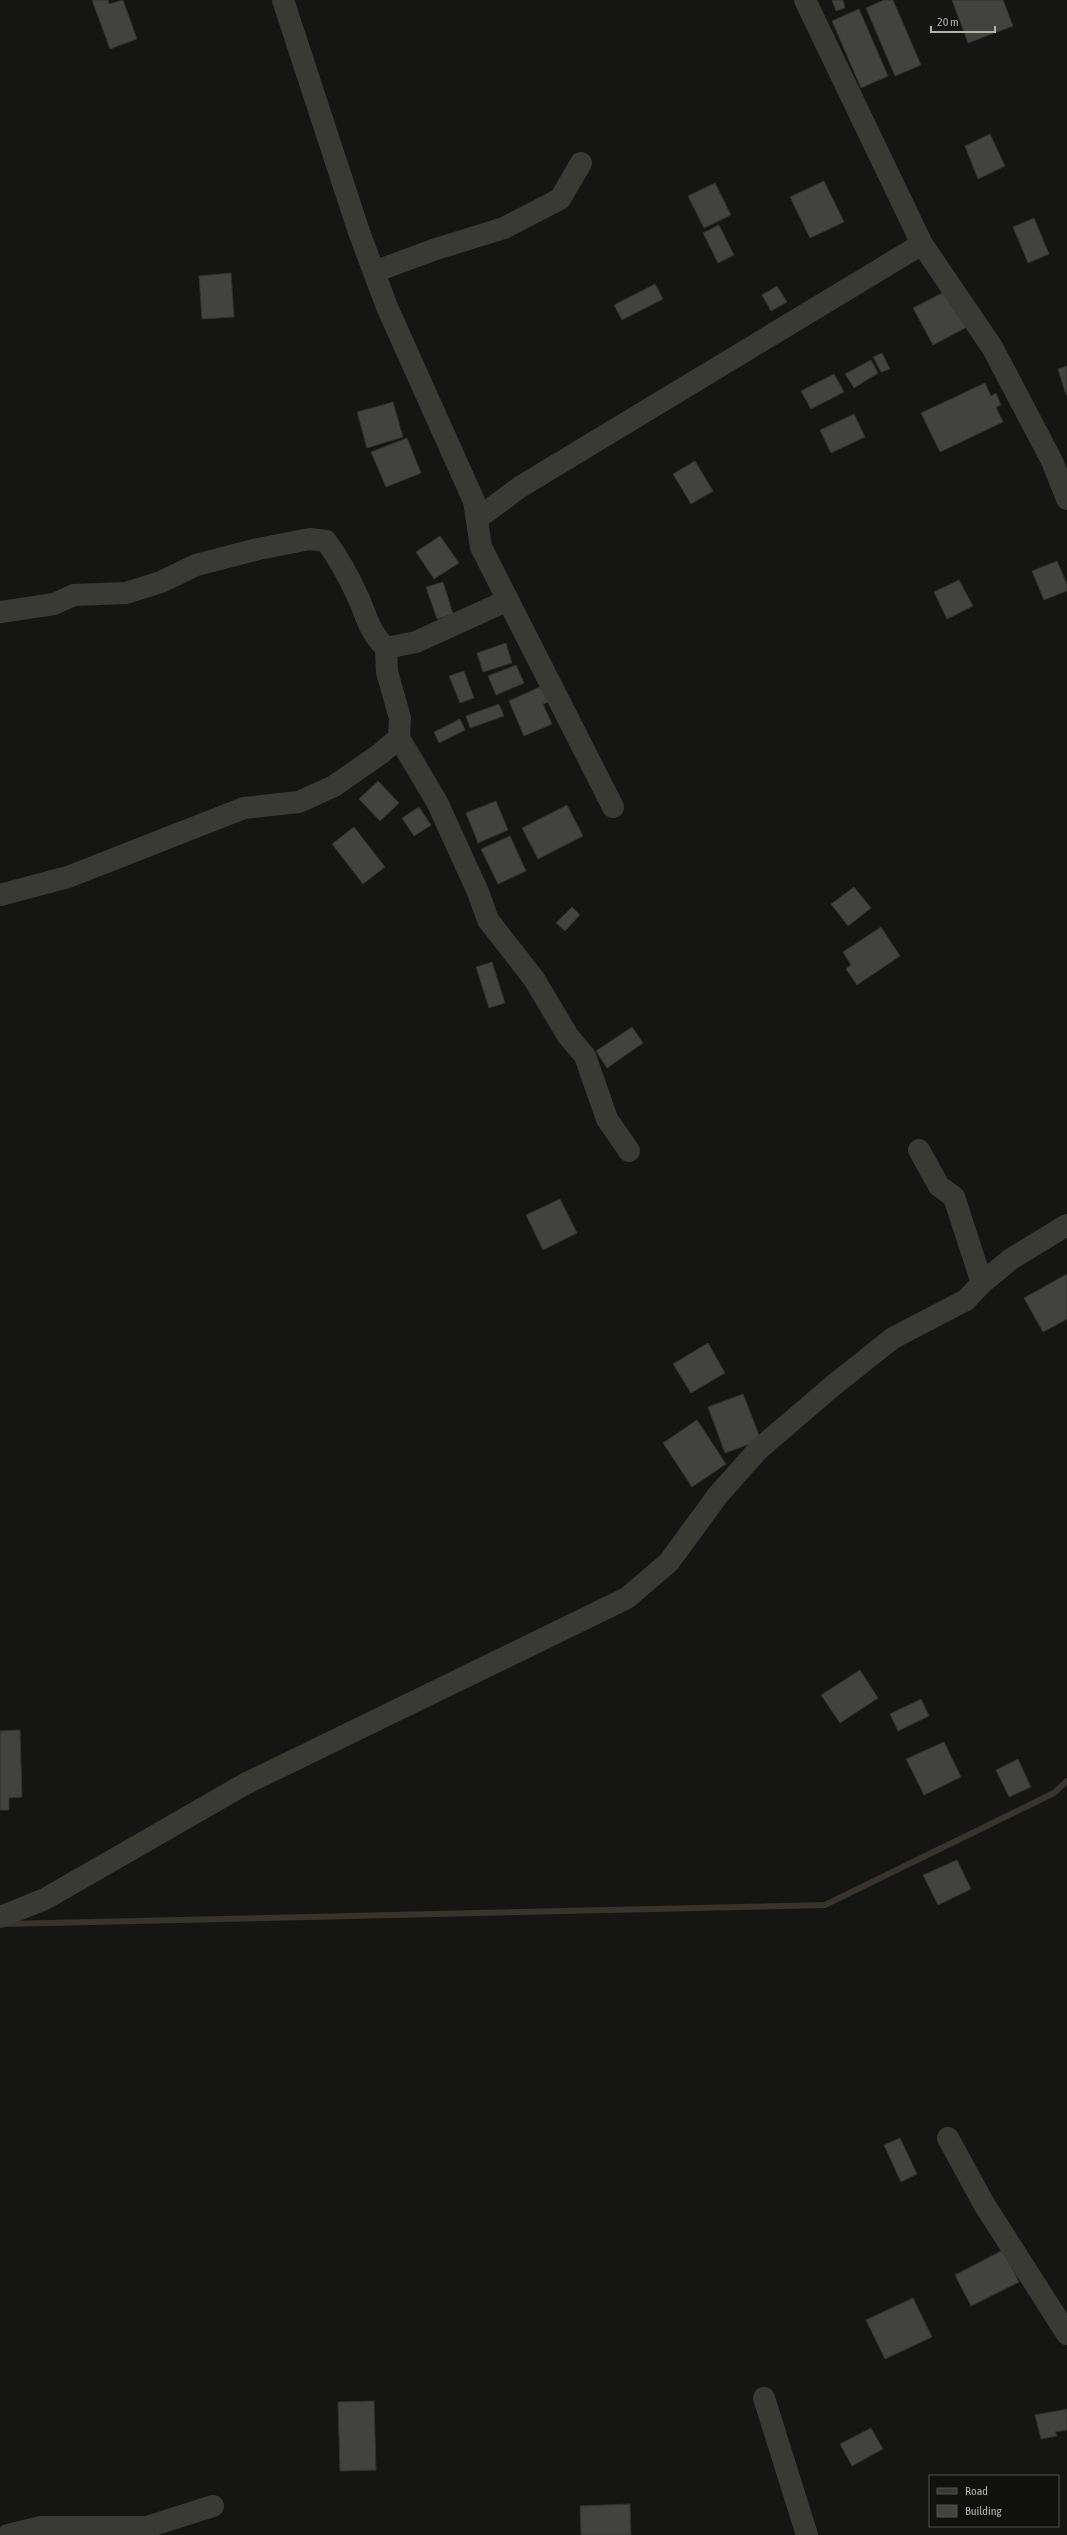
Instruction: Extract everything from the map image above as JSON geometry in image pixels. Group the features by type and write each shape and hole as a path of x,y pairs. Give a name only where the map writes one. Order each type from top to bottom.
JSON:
{"street":[{"path":"283,0 374,272 446,444 474,501 480,548 613,807"},
{"path":"805,0 922,244 992,347 1052,461 1067,498"},
{"path":"374,272 433,250 504,228 560,198 581,163"},
{"path":"477,519 520,487 922,244"},
{"path":"0,612 54,604 74,595 126,593 161,582 196,565 258,549 310,539 326,541 339,558 373,635 386,648 387,672 400,718 399,738 437,802 478,892 488,920 534,979 568,1036 585,1056 607,1119 629,1151"},
{"path":"386,648 416,642 508,600"},
{"path":"0,895 68,877 244,808 300,802 334,786 380,754 399,738"},
{"path":"920,1150 939,1186 954,1197 982,1283"},
{"path":"0,1917 45,1899 245,1784 627,1598 669,1562 718,1495 758,1450 893,1338 966,1300 982,1283 1011,1259 1067,1225"},
{"path":"948,2138 984,2204 1067,2334"},
{"path":"764,2398 807,2535"},
{"path":"8,2535 40,2527 147,2527 213,2506"}],"building":[{"path":"92,0 108,0 109,4 123,0 137,39 110,49"},
{"path":"832,0 843,0 845,8 836,11"},
{"path":"884,0 893,0 921,65 895,76 866,8"},
{"path":"952,0 1003,0 1013,26 968,43"},
{"path":"859,9 888,76 861,88 832,21"},
{"path":"990,134 1005,166 978,179 965,146"},
{"path":"824,181 844,222 810,238 790,197"},
{"path":"715,183 731,215 704,228 688,196"},
{"path":"1034,218 1049,254 1028,263 1013,227"},
{"path":"719,225 734,255 718,263 703,233"},
{"path":"231,273 234,317 202,319 199,276"},
{"path":"655,284 663,299 622,320 614,305"},
{"path":"777,286 787,302 771,311 762,295"},
{"path":"948,290 967,327 933,345 913,308"},
{"path":"882,353 890,369 881,372 873,357"},
{"path":"871,360 878,373 854,388 845,374"},
{"path":"1067,366 1067,395 1066,395 1058,369"},
{"path":"834,374 844,392 811,409 801,391"},
{"path":"985,383 991,396 996,393 1001,405 996,407 1003,422 940,452 921,413"},
{"path":"393,402 403,437 367,448 357,412"},
{"path":"854,414 865,437 831,453 820,430"},
{"path":"407,438 421,473 386,487 371,452"},
{"path":"695,461 713,491 691,504 673,474"},
{"path":"440,536 459,563 434,579 416,552"},
{"path":"1057,561 1067,584 1067,591 1044,600 1032,571"},
{"path":"959,580 973,606 947,619 934,592"},
{"path":"443,582 453,614 437,619 426,587"},
{"path":"506,643 512,663 483,672 477,653"},
{"path":"516,665 524,683 496,695 488,676"},
{"path":"464,671 474,698 460,703 449,676"},
{"path":"542,686 549,702 543,704 552,724 524,736 509,701"},
{"path":"499,704 504,716 470,728 466,716"},
{"path":"460,719 465,730 439,743 434,732"},
{"path":"378,781 399,803 380,821 359,799"},
{"path":"496,801 508,830 478,843 466,813"},
{"path":"567,805 583,836 538,859 522,828"},
{"path":"419,807 431,825 414,836 402,818"},
{"path":"354,827 385,867 363,884 332,844"},
{"path":"510,836 526,871 498,884 481,849"},
{"path":"854,887 871,908 848,926 831,904"},
{"path":"572,907 580,915 565,931 556,923"},
{"path":"881,927 900,956 857,985 846,969 851,965 843,952"},
{"path":"492,962 505,1003 489,1008 476,967"},
{"path":"632,1027 643,1043 607,1068 596,1051"},
{"path":"560,1199 577,1233 543,1250 526,1215"},
{"path":"1067,1274 1067,1319 1043,1332 1024,1298"},
{"path":"708,1343 725,1373 691,1393 673,1364"},
{"path":"743,1394 761,1440 725,1453 708,1407"},
{"path":"697,1420 726,1464 692,1487 663,1443"},
{"path":"860,1670 878,1698 840,1723 821,1695"},
{"path":"921,1699 929,1716 898,1731 890,1714"},
{"path":"20,1730 22,1797 9,1798 9,1810 0,1810 0,1731"},
{"path":"944,1742 961,1777 924,1795 906,1759"},
{"path":"1018,1759 1031,1787 1009,1797 996,1770"},
{"path":"957,1860 971,1889 938,1905 923,1875"},
{"path":"900,2138 917,2174 901,2182 884,2145"},
{"path":"1003,2250 1019,2282 971,2306 955,2275"},
{"path":"913,2298 932,2337 885,2359 866,2320"},
{"path":"374,2401 376,2470 340,2471 338,2402"},
{"path":"1067,2409 1067,2430 1055,2432 1057,2436 1041,2439 1035,2415"},
{"path":"871,2428 883,2449 852,2466 840,2444"},
{"path":"630,2504 631,2535 581,2535 580,2506"}],"waterway":[{"path":"5,1924 825,1905 1054,1793 1067,1781"}]}
